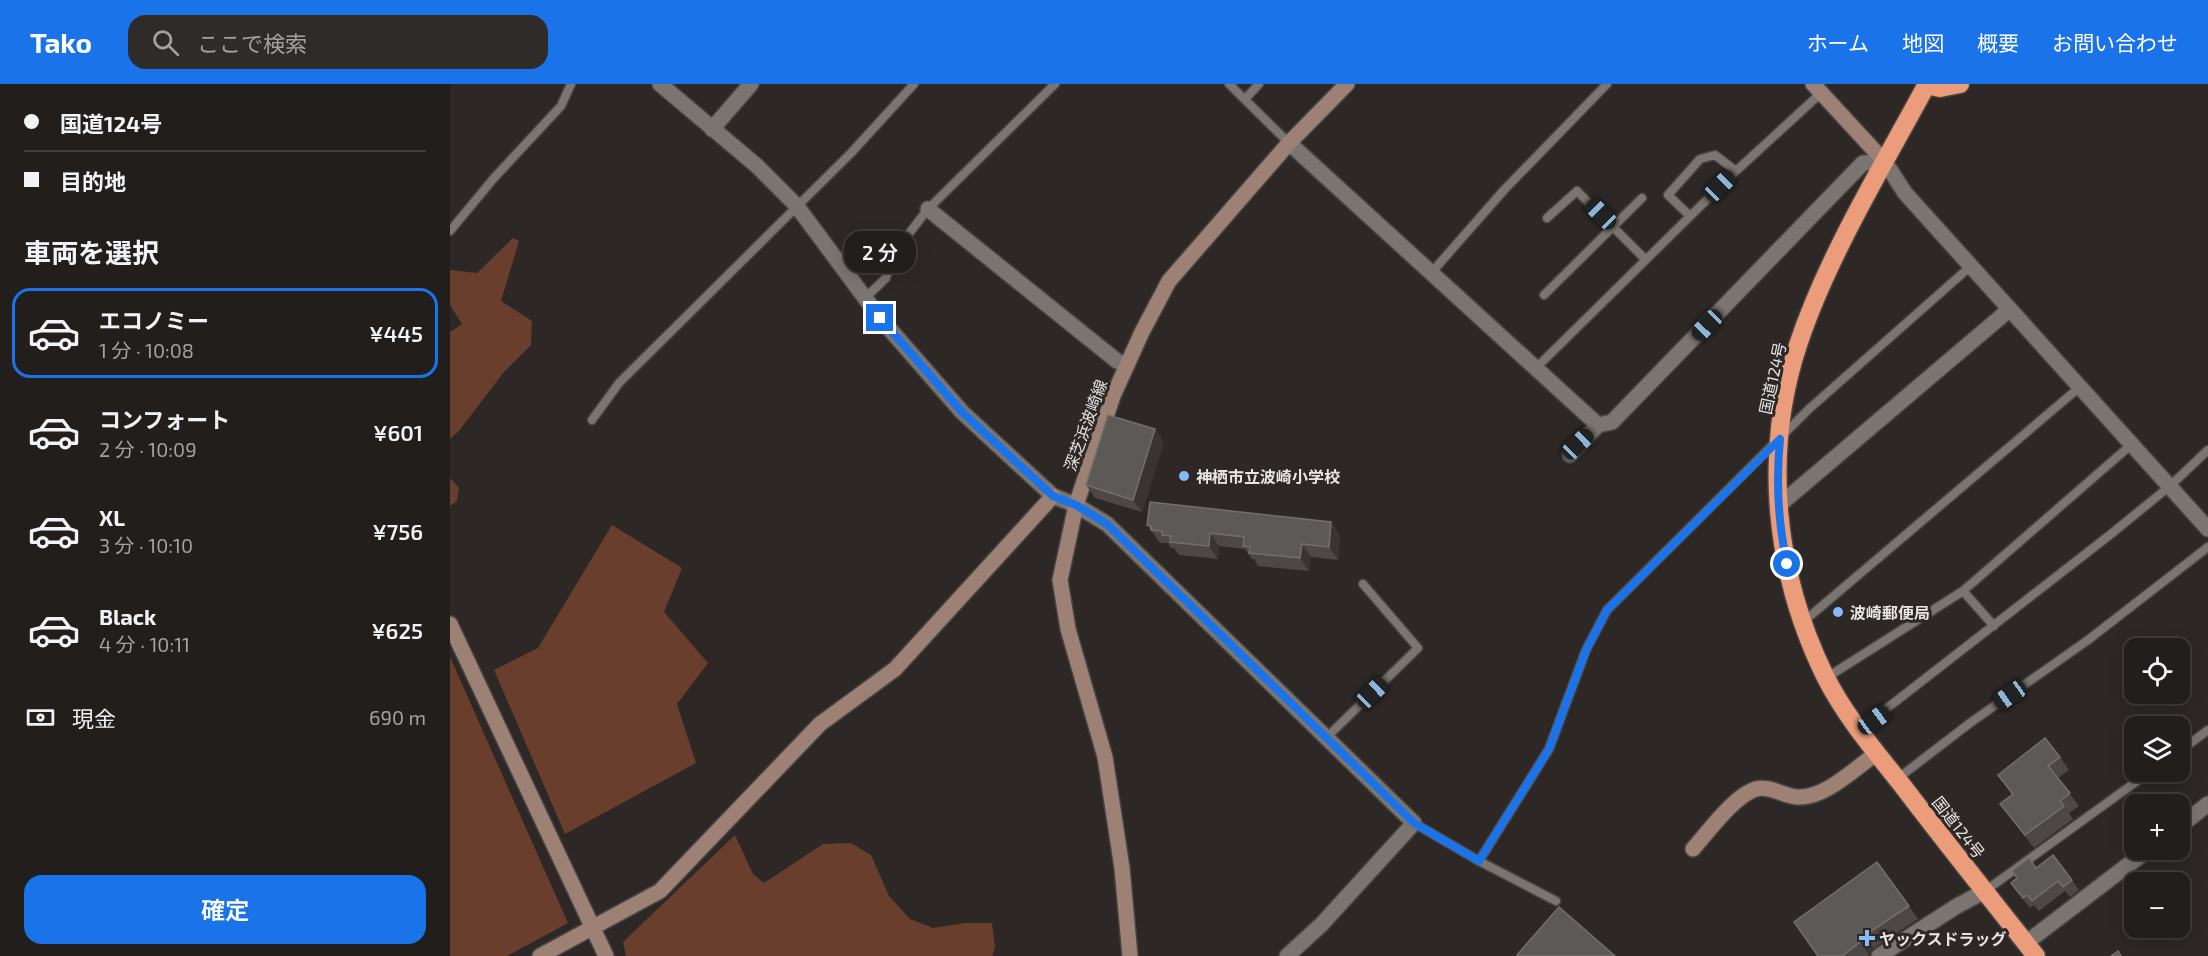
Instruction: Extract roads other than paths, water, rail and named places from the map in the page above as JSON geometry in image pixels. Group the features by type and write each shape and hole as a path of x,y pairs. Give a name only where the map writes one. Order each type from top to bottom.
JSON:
{"highway":[{"path":"1927,84 1941,88 1960,84"},
{"name":"国道124号","path":"1927,84 1829,271 1789,373 1777,471 1782,543 1803,622 1826,678 1877,753 2031,950"}],"street":[{"path":"660,84 757,165 796,205 865,298 962,412 1053,496 1076,505 1107,524 1325,739 1414,823 1321,925 1287,956"},
{"path":"712,129 751,84"},
{"name":"深芝浜波崎線","path":"1130,956 1122,868 1105,757 1068,628 1060,579 1076,505 1127,365 1169,281 1289,143 1347,84"},
{"path":"1817,89 1885,162 1899,186 2208,529"},
{"path":"1289,143 1598,425"},
{"path":"1569,455 1598,425 1612,422 1863,163 1885,162"},
{"path":"928,210 1117,361 1127,365"},
{"path":"1778,506 2010,309"},
{"path":"540,956 593,925 660,891 820,724 895,669 1053,496"},
{"path":"450,624 606,956"},
{"path":"1693,849 1745,794 1763,788 1798,797 1811,795 1823,790 1877,753"},
{"path":"2190,818 2208,804"},
{"path":"2031,950 2136,860"},
{"path":"1879,956 1957,906 1985,891"}],"lane":[{"path":"450,231 494,178 561,106 571,84"},
{"path":"592,420 619,383 851,153 914,84"},
{"path":"865,298 886,278 894,253 928,210 1055,84"},
{"path":"1229,84 1246,98 1289,143"},
{"path":"1246,98 1259,84"},
{"path":"1432,272 1504,190 1607,84"},
{"path":"1535,369 1817,89"},
{"path":"1690,216 1668,195 1700,159 1715,155 1736,171"},
{"path":"1547,218 1577,191 1646,260"},
{"path":"1544,295 1642,198"},
{"path":"1479,861 1549,749 1586,650 1607,610 1809,409 1972,265"},
{"path":"1803,622 2080,386"},
{"path":"1826,678 1963,591 2133,444"},
{"path":"1860,730 2170,486 2208,450"},
{"path":"1897,779 1970,723 2088,640 2208,547"},
{"path":"1325,739 1418,648 1363,584"},
{"path":"1963,591 1994,626"},
{"path":"2190,744 2208,730"},
{"path":"1985,891 2136,782"},
{"path":"1414,823 1479,861 1556,901"}],"place":[{"name":"神栖市立波崎小学校","path":"1184,476"},
{"name":"波崎郵便局","path":"1838,612"},
{"name":"ヤックスドラッグ","path":"1867,938"}]}
